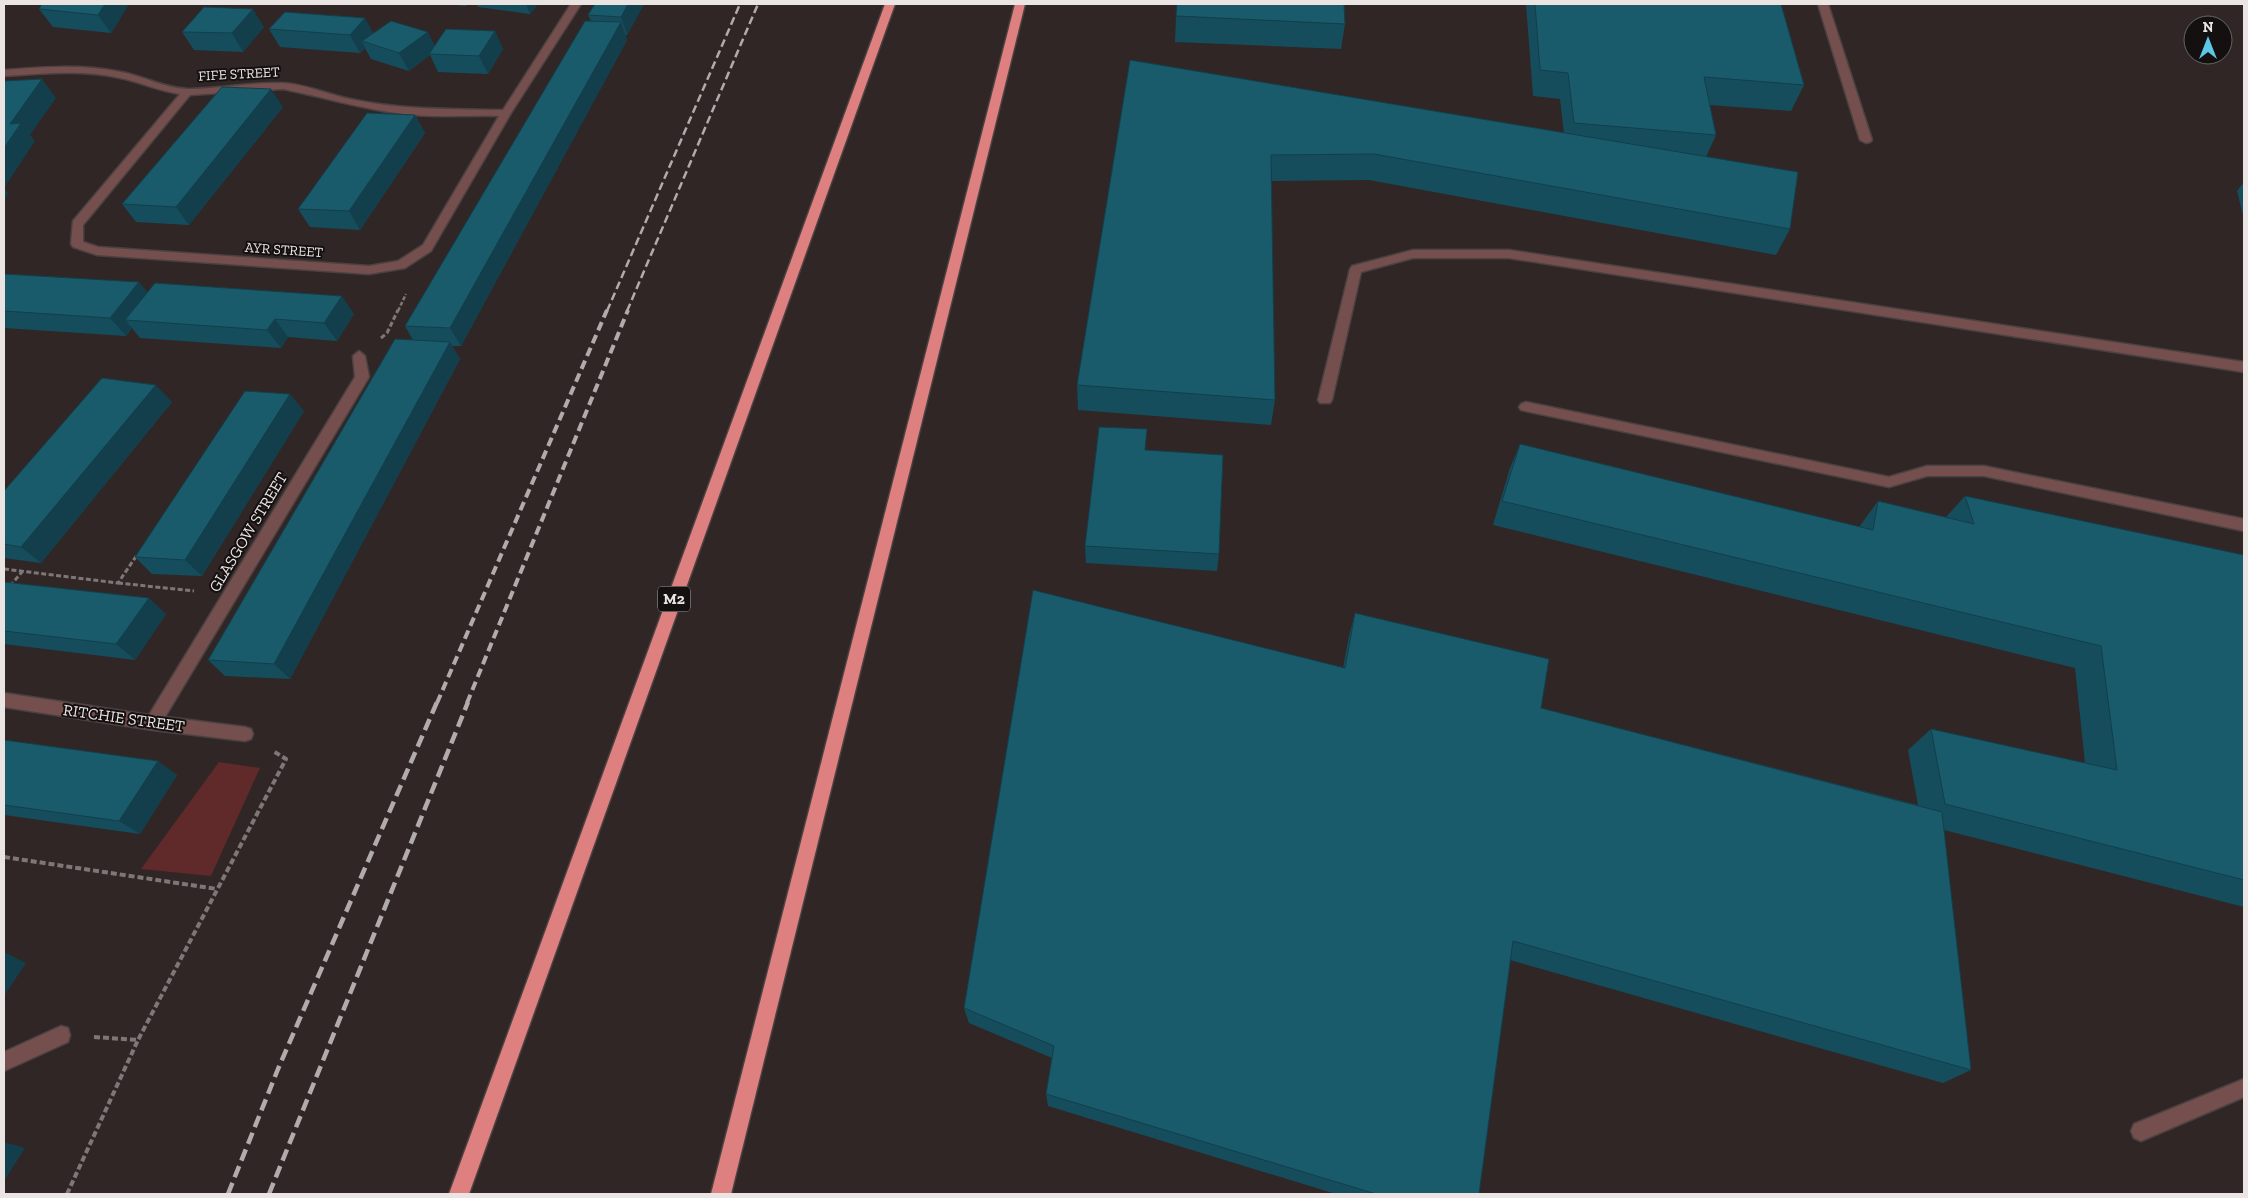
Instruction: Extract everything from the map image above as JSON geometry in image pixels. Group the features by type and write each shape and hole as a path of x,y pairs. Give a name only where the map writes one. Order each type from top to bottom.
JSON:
{"highway":[{"name":"M2","path":"459,1194 890,4"},
{"path":"721,1194 1020,4"}],"street":[{"name":"AYR STREET","path":"187,92 76,224 77,244 96,251 370,270 401,265 427,248 506,113 576,4"},
{"path":"1823,4 1866,140"},
{"name":"FIFE STREET","path":"4,73 42,70 89,70 131,78 166,89 187,92 284,86 320,93 352,103 405,112 506,113"},
{"path":"1325,400 1356,269 1413,254 1509,254 2244,368"},
{"name":"GLASGOW STREET","path":"153,723 362,377 359,356"},
{"path":"1526,407 1889,482 1927,471 1984,471 2244,525"},
{"name":"RITCHIE STREET","path":"4,700 153,723 245,734"},
{"path":"4,1062 61,1035"},
{"path":"2141,1131 2244,1088"}],"path":[{"path":"359,356 387,333 416,275 415,256"},
{"path":"118,583 139,552"},
{"path":"4,569 231,594"},
{"path":"10,587 23,571"},
{"path":"67,1194 138,1040 286,759 245,734"},
{"path":"4,857 217,889"},
{"path":"61,1035 138,1040"}],"shaded area":[{"path":"219,762 260,768 211,876 141,869"}],"building":[{"path":"42,4 105,4 98,15 39,9"},
{"path":"595,4 628,4 621,17 588,15"},
{"path":"1177,4 1344,4 1345,24 1176,16"},
{"path":"1535,4 1781,4 1804,85 1704,77 1716,135 1574,123 1568,73 1540,70"},
{"path":"204,7 253,9 232,33 182,32"},
{"path":"285,12 365,18 350,35 269,29"},
{"path":"391,21 428,32 399,53 362,41"},
{"path":"585,21 621,22 450,328 405,326"},
{"path":"446,29 495,31 479,56 429,54"},
{"path":"1130,60 1798,172 1790,229 1374,154 1271,155 1275,400 1077,385"},
{"path":"42,79 10,124 21,123 4,148 4,81"},
{"path":"222,87 271,89 176,207 122,204"},
{"path":"367,113 415,115 349,211 298,209"},
{"path":"4,274 139,282 110,318 4,311"},
{"path":"155,283 342,296 324,323 275,319 267,330 125,320"},
{"path":"395,339 450,342 274,664 208,660"},
{"path":"102,378 156,385 21,547 4,544 4,491"},
{"path":"245,391 290,394 185,560 135,557"},
{"path":"1099,427 1147,429 1145,450 1223,455 1219,554 1085,546"},
{"path":"1520,444 1873,530 1878,501 1974,524 1965,496 2244,555 2244,880 1945,804 1931,729 2117,770 2101,646 1502,501"},
{"path":"4,582 149,598 116,644 4,631"},
{"path":"1033,590 1345,668 1355,613 1549,659 1541,708 1942,812 1971,1070 1513,941 1479,1194 1376,1194 1046,1094 1054,1046 964,1008"},
{"path":"4,740 158,761 119,821 4,805"}],"railway":[{"path":"607,311 740,4"},
{"path":"627,311 758,4"},
{"path":"437,703 607,310"},
{"path":"467,703 628,310"},
{"path":"228,1194 278,1069 437,702"},
{"path":"269,1194 468,702"}]}
